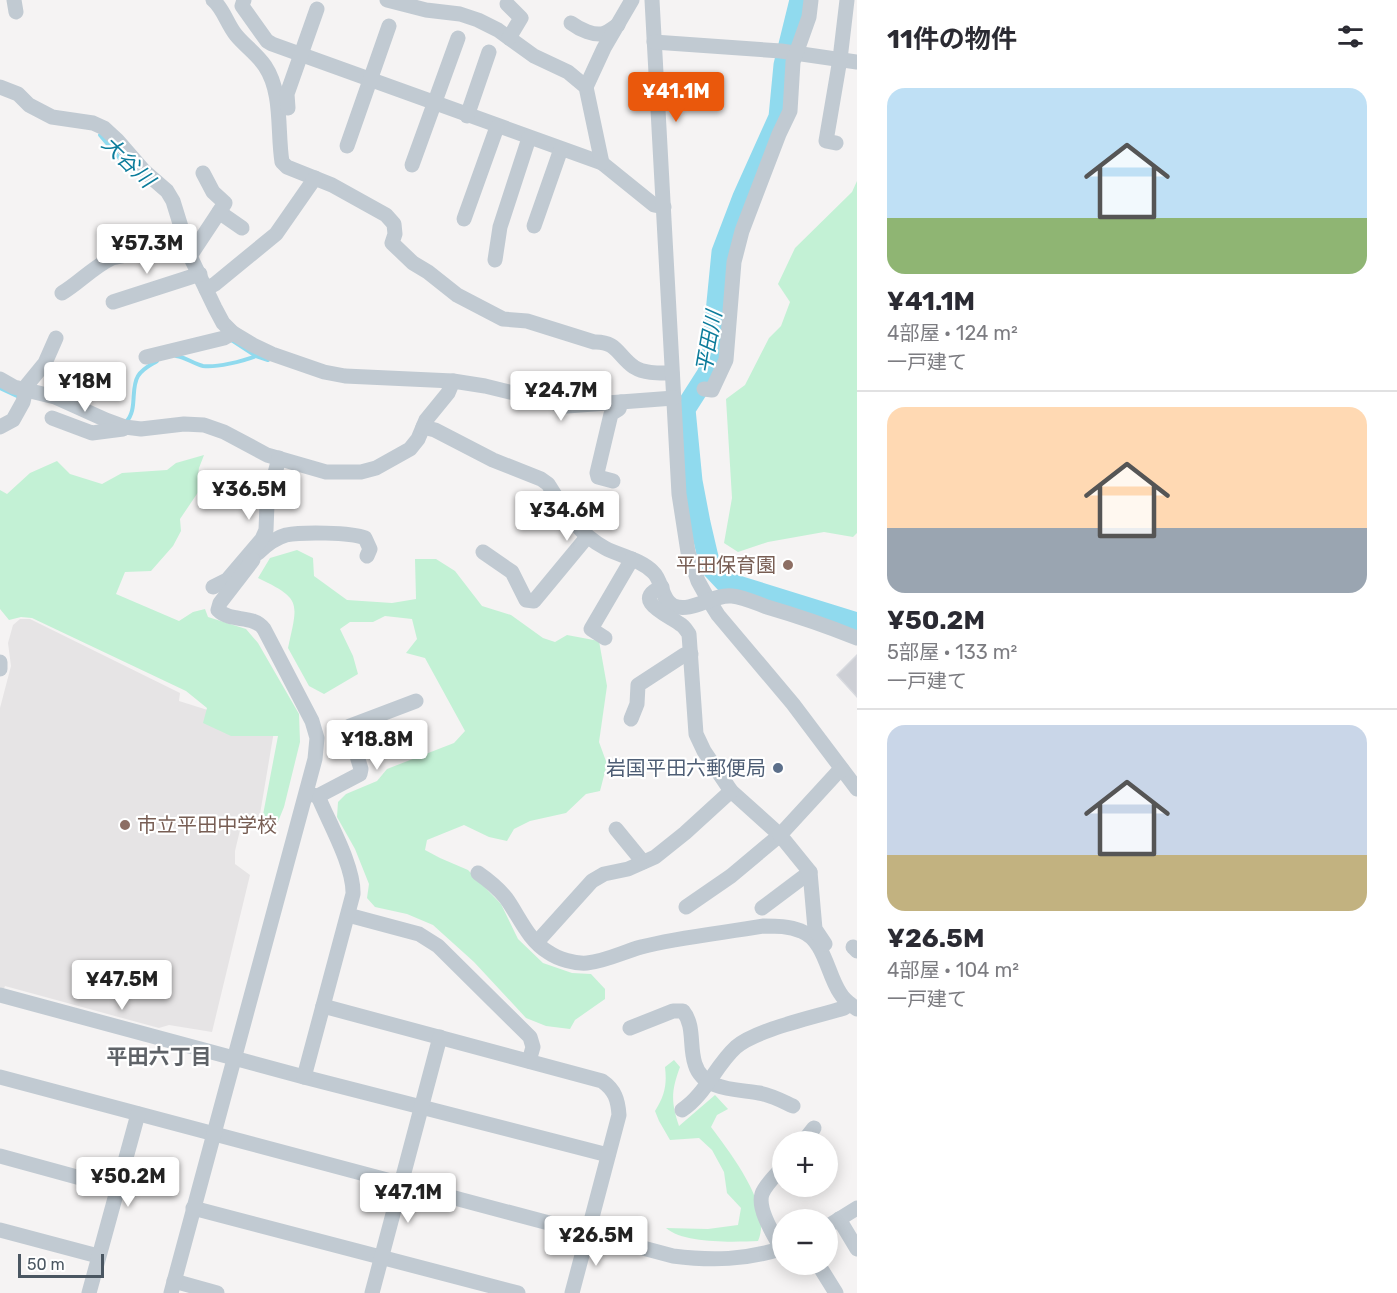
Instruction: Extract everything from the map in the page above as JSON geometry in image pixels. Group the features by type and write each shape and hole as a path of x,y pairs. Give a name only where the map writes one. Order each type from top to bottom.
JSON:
{"street":[{"path":"213,0 220,7 227,23 238,38 257,55 271,76 280,129 282,162 286,167 332,185 386,215 394,224 395,234 392,243 413,263 457,295 503,319 527,321 594,342 605,342 613,346 634,367 648,372 672,373"},
{"path":"244,0 242,6 267,41 370,81 602,163 654,205 664,207"},
{"path":"387,0 426,10 460,14 498,30 534,56 568,72 586,87"},
{"path":"602,163 586,87 604,48 632,0"},
{"path":"652,0 679,494 688,552 698,581 718,615 793,704 857,789"},
{"path":"704,389 712,390 726,360 734,262 742,231 790,111 789,53 809,17 811,0"},
{"path":"836,143 826,141 847,0"},
{"path":"507,4 521,18 510,38"},
{"path":"288,108 287,94 317,9"},
{"path":"571,23 576,27 598,34 606,33 618,25"},
{"path":"347,146 389,26"},
{"path":"412,165 458,38"},
{"path":"654,42 789,53 857,62"},
{"path":"467,116 489,52"},
{"path":"0,87 18,94 29,105 52,117 93,123 104,128 144,171 167,191 173,201 183,247 196,276 206,289 229,335"},
{"path":"464,219 497,127"},
{"path":"495,260 500,227 529,138"},
{"path":"534,226 561,149"},
{"path":"62,293 79,283 102,262 112,258 183,247 219,212 225,203 213,192 202,173"},
{"path":"206,289 276,234 315,178"},
{"path":"219,212 242,228"},
{"path":"113,303 196,276"},
{"path":"146,357 229,335 272,354 324,372 345,376 453,381 485,386 567,406 674,398"},
{"path":"0,427 13,420 23,402 27,385 45,363 56,338"},
{"path":"0,379 14,387 55,397 125,427 141,429 184,424 204,425 224,432 256,450 326,472 361,472 376,468 410,448 418,439 426,420 448,393 453,381"},
{"path":"613,481 598,477 597,473 611,414 619,409 621,402"},
{"path":"52,418 92,432 122,430 125,427"},
{"path":"423,428 435,430 493,460 541,479 548,484 576,528 606,548 633,559 654,572 659,578 666,598 672,605 682,608 708,599 731,596 825,624 857,638"},
{"path":"217,1293 173,1287 213,1134 311,795 317,738 300,695 260,623 224,616 219,610 220,603 266,530 267,504 279,458"},
{"path":"213,587 227,580 272,541 286,536 356,534 365,538 370,549 367,556"},
{"path":"483,552 512,572 526,600 534,601 587,537"},
{"path":"605,638 591,628 633,559"},
{"path":"662,587 654,591 650,597 650,603 655,609 682,626 689,634 696,734 704,751 731,790 780,835 810,872 815,928 832,955 837,972 835,983"},
{"path":"631,719 637,704 638,685 684,655 691,654"},
{"path":"0,662 0,669"},
{"path":"311,795 360,774 361,769 349,730 350,726 416,701"},
{"path":"686,907 731,876 780,835 842,770"},
{"path":"537,942 592,881 604,874 628,869 655,857 685,833 731,790"},
{"path":"304,1077 353,894 353,882 311,795"},
{"path":"616,829 643,862"},
{"path":"762,908 810,872"},
{"path":"478,873 491,882 505,897 525,930 546,952 558,958 587,963 651,945 764,926 784,926 803,931 814,940 824,956 840,994 853,1006"},
{"path":"348,915 419,934 438,946 530,1037 533,1047 529,1060"},
{"path":"0,995 304,1077 608,1155"},
{"path":"323,1006 529,1060 602,1081 610,1086 618,1100 619,1115 572,1293"},
{"path":"682,1110 691,1104 737,1046 766,1030 853,1006"},
{"path":"630,1028 673,1011 683,1011 689,1018 695,1065 700,1073 718,1087 759,1093 793,1106"},
{"path":"372,1293 440,1037"},
{"path":"0,1077 673,1256 702,1260 728,1260 772,1251"},
{"path":"89,1293 138,1114"},
{"path":"0,1156 117,1188"},
{"path":"772,1181 762,1193 762,1201 765,1217 772,1230"},
{"path":"194,1208 518,1293"},
{"path":"838,1219 857,1208"},
{"path":"838,1228 857,1249"},
{"path":"0,1230 98,1256"},
{"path":"825,1275 836,1293"}],"shaded area":[{"name":"市立平田中学校","path":"20,619 30,619 180,693 179,701 274,731 259,820 240,830 235,851 235,864 250,875 212,1032 169,1025 159,1028 5,986 3,991 0,990 0,708 11,666 8,643 13,625"}],"green space":[{"path":"857,181 857,533 853,537 824,532 768,542 738,552 724,543 732,498 726,399 745,385 769,338 781,326 790,302 778,284 795,248 852,192"},
{"path":"204,455 198,475 207,479 180,519 181,531 173,546 151,571 125,572 116,594 179,621 193,612 205,609 208,617 246,629 258,643 299,714 300,742 284,807 275,829 262,820 278,736 231,736 203,723 207,708 186,691 32,618 21,617 9,620 0,609 0,490 7,494 30,473 57,461 70,474 102,484 122,473 167,470 176,463"},
{"path":"297,550 313,558 314,576 347,600 392,603 416,599 415,559 436,559 455,571 482,606 511,615 543,638 555,642 567,635 599,641 607,686 599,742 607,764 600,791 586,794 566,813 530,821 514,829 507,841 489,837 464,825 427,840 425,850 468,870 501,904 518,939 543,963 572,973 591,974 605,989 605,999 575,1020 570,1029 546,1026 526,1018 474,962 433,925 407,914 375,907 367,898 369,884 355,849 337,817 338,802 346,794 377,781 387,769 454,743 465,731 425,658 406,653 417,639 412,619 385,616 373,622 350,622 340,629 353,656 358,674 324,694 309,686 288,648 294,621 293,604 283,591 258,578 270,558"},
{"path":"674,1060 680,1067 673,1097 679,1126 715,1095 728,1109 717,1115 711,1127 739,1166 755,1197 761,1227 758,1241 723,1242 697,1239 685,1237 666,1228 708,1229 738,1225 741,1208 727,1193 724,1172 712,1150 699,1138 670,1140 659,1121 655,1111 665,1090 665,1067"}],"building":[{"path":"857,655 857,697 837,675"}],"waterway":[{"name":"平田川","path":"800,0 784,65 779,117 743,197 722,252 708,373 685,409 692,481 710,566 725,582 857,623"},
{"name":"大谷川","path":"100,135 122,161 138,175"},
{"name":"大谷川","path":"230,339 256,356 268,360"},
{"path":"176,356 208,366 230,364 256,356"},
{"path":"126,422 132,412 134,387 138,376 157,361"},
{"path":"0,388 17,396"}],"place":[{"name":"平田保育園","path":"788,565"},
{"name":"岩国平田六郵便局","path":"778,768"},
{"name":"市立平田中学校","path":"125,825"}],"district":[{"name":"平田六丁目","path":"159,1057"}]}
